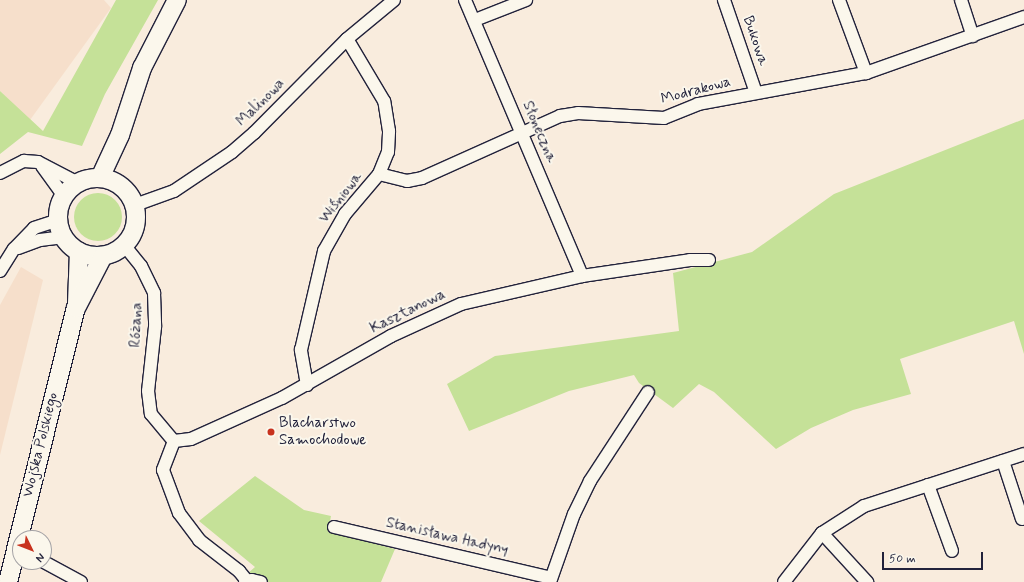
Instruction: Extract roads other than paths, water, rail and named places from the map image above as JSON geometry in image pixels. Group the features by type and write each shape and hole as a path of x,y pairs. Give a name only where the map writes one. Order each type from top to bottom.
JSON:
{"street":[{"path":"100,178 120,135 142,68 177,0"},
{"name":"Malinowa","path":"134,205 174,191 232,152 254,133 346,39 394,0"},
{"name":"Słoneczna","path":"465,0 475,20 582,276"},
{"path":"475,20 526,0"},
{"name":"Bukowa","path":"724,0 756,93"},
{"path":"839,0 866,73"},
{"path":"961,0 973,36"},
{"name":"Modrakowa","path":"379,174 407,181 422,178 560,116 578,113 664,118 698,104 866,73 1024,17"},
{"name":"Wiśniowa","path":"307,385 300,350 324,251 332,232 345,214 379,174 388,145 389,131 384,101 346,39"},
{"path":"119,184 120,135"},
{"path":"0,173 24,161 38,162 78,183"},
{"path":"38,162 64,196"},
{"path":"100,178 119,184 128,193 134,205 136,220 133,234 124,245 103,256 91,256 79,252 64,237 58,220 64,196 78,183 100,178"},
{"path":"0,271 14,249 34,228 58,220"},
{"path":"14,249 40,240 64,237"},
{"name":"Różana","path":"124,245 141,266 154,293 155,327 148,391 151,414 174,441"},
{"name":"Wojska Polskiego","path":"22,530 76,308 79,252"},
{"name":"Wojska Polskiego","path":"76,308 103,256"},
{"name":"Kasztanowa","path":"174,441 191,439 307,385 391,336 461,304 582,276 690,260 709,260"},
{"path":"551,580 574,514 590,481 648,392"},
{"path":"174,441 163,470 179,513 199,540 239,572 246,581 261,582"},
{"path":"784,582 822,533 864,506 1024,454"},
{"path":"1003,461 1022,519"},
{"path":"928,485 952,551"},
{"name":"Stanisława Hadyny","path":"334,527 551,580"},
{"path":"822,533 867,582"},
{"path":"52,566 82,582"},
{"name":"Wojska Polskiego","path":"8,582 12,568"}],"place":[{"name":"Blacharstwo Samochodowe","path":"271,432"}]}
